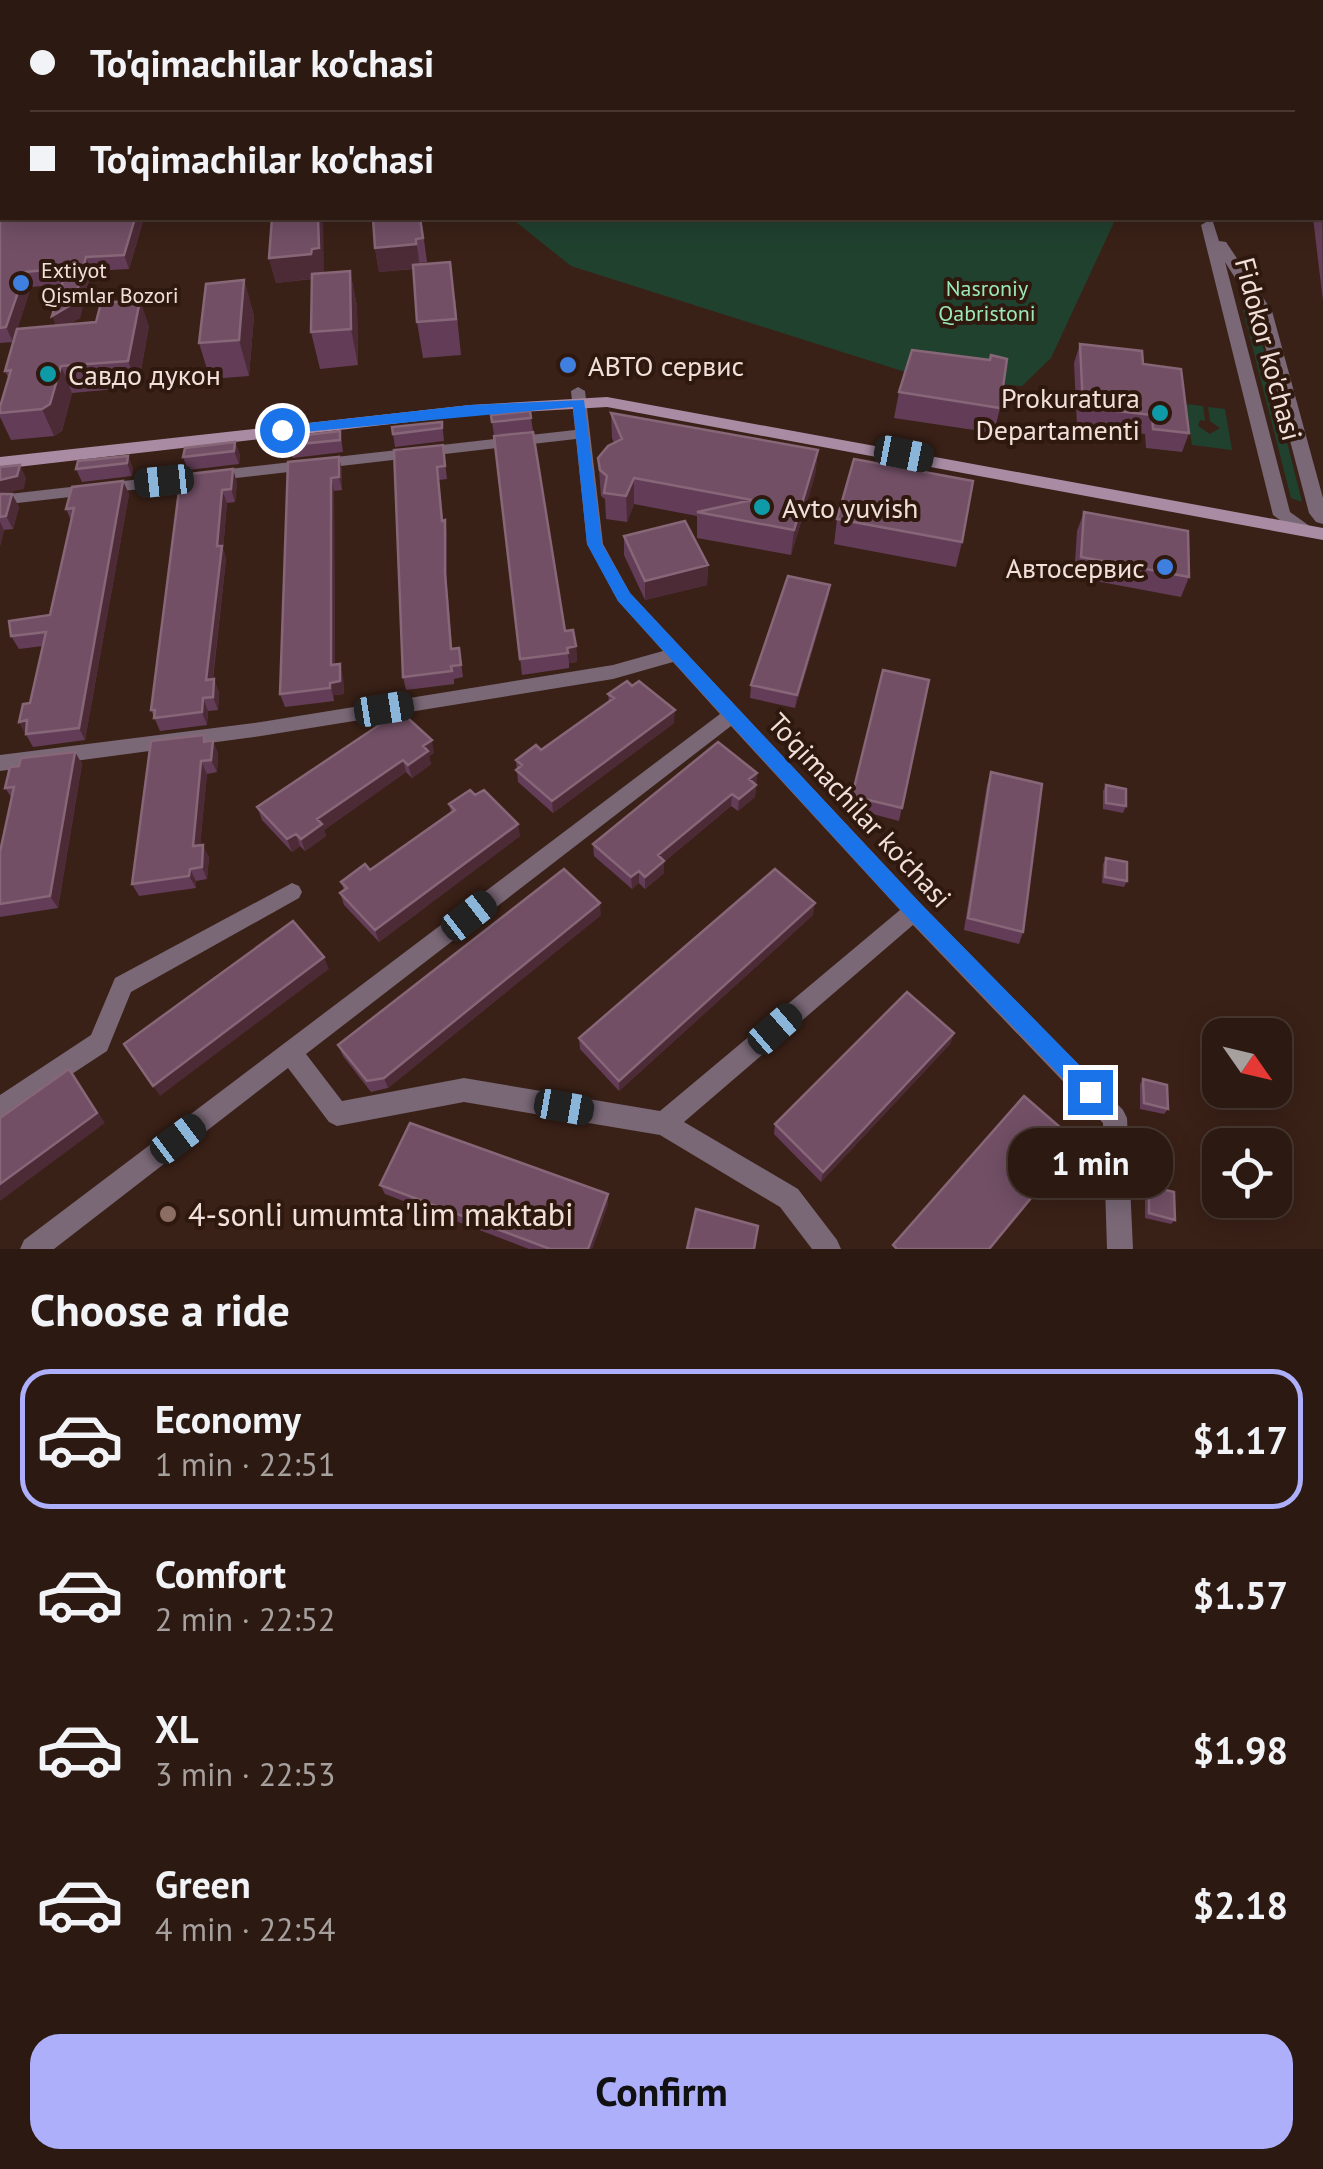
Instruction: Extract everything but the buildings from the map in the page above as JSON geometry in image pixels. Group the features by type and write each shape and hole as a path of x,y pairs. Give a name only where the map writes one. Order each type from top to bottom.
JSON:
{"main road":[{"path":"0,448 638,393 1282,515 1320,526"},
{"path":"0,462 579,397 1320,526"}],"street":[{"name":"Fidokor ko'chasi","path":"1206,221 1282,515"},
{"name":"Fidokor ko'chasi","path":"1206,221 1264,311 1320,526"},
{"name":"To'qimachilar ko'chasi","path":"579,397 594,544 624,597 914,910 1115,1118 1120,1249"},
{"path":"0,500 582,434"},
{"path":"0,764 296,723 613,672 677,654"},
{"path":"32,1249 733,714"},
{"path":"0,1109 98,1043 123,985 292,892"},
{"path":"664,1124 914,910"},
{"path":"291,1053 338,1114 464,1090 664,1124 789,1198 828,1249"}],"green space":[{"name":"Nasroniy Qabristoni","path":"514,220 1115,220 1051,358 1022,386 921,377 571,266"},
{"path":"1243,310 1254,311 1302,502 1291,498"},
{"path":"1186,404 1203,406 1205,421 1200,420 1198,426 1210,434 1220,428 1210,421 1208,407 1225,409 1232,450 1192,445"}],"place":[{"name":"Extiyot Qismlar Bozori","path":"21,283"},
{"name":"АВТО сервис","path":"568,365"},
{"name":"Cавдо дукон","path":"48,374"},
{"name":"Prokuratura Departamenti","path":"1160,413"},
{"name":"Avto yuvish","path":"762,507"},
{"name":"Автосервис","path":"1165,567"},
{"name":"4-sonli umumta'lim maktabi","path":"168,1214"}],"route":[{"path":"282,430 579,402 594,544 624,597 914,910 1090,1092"}]}
